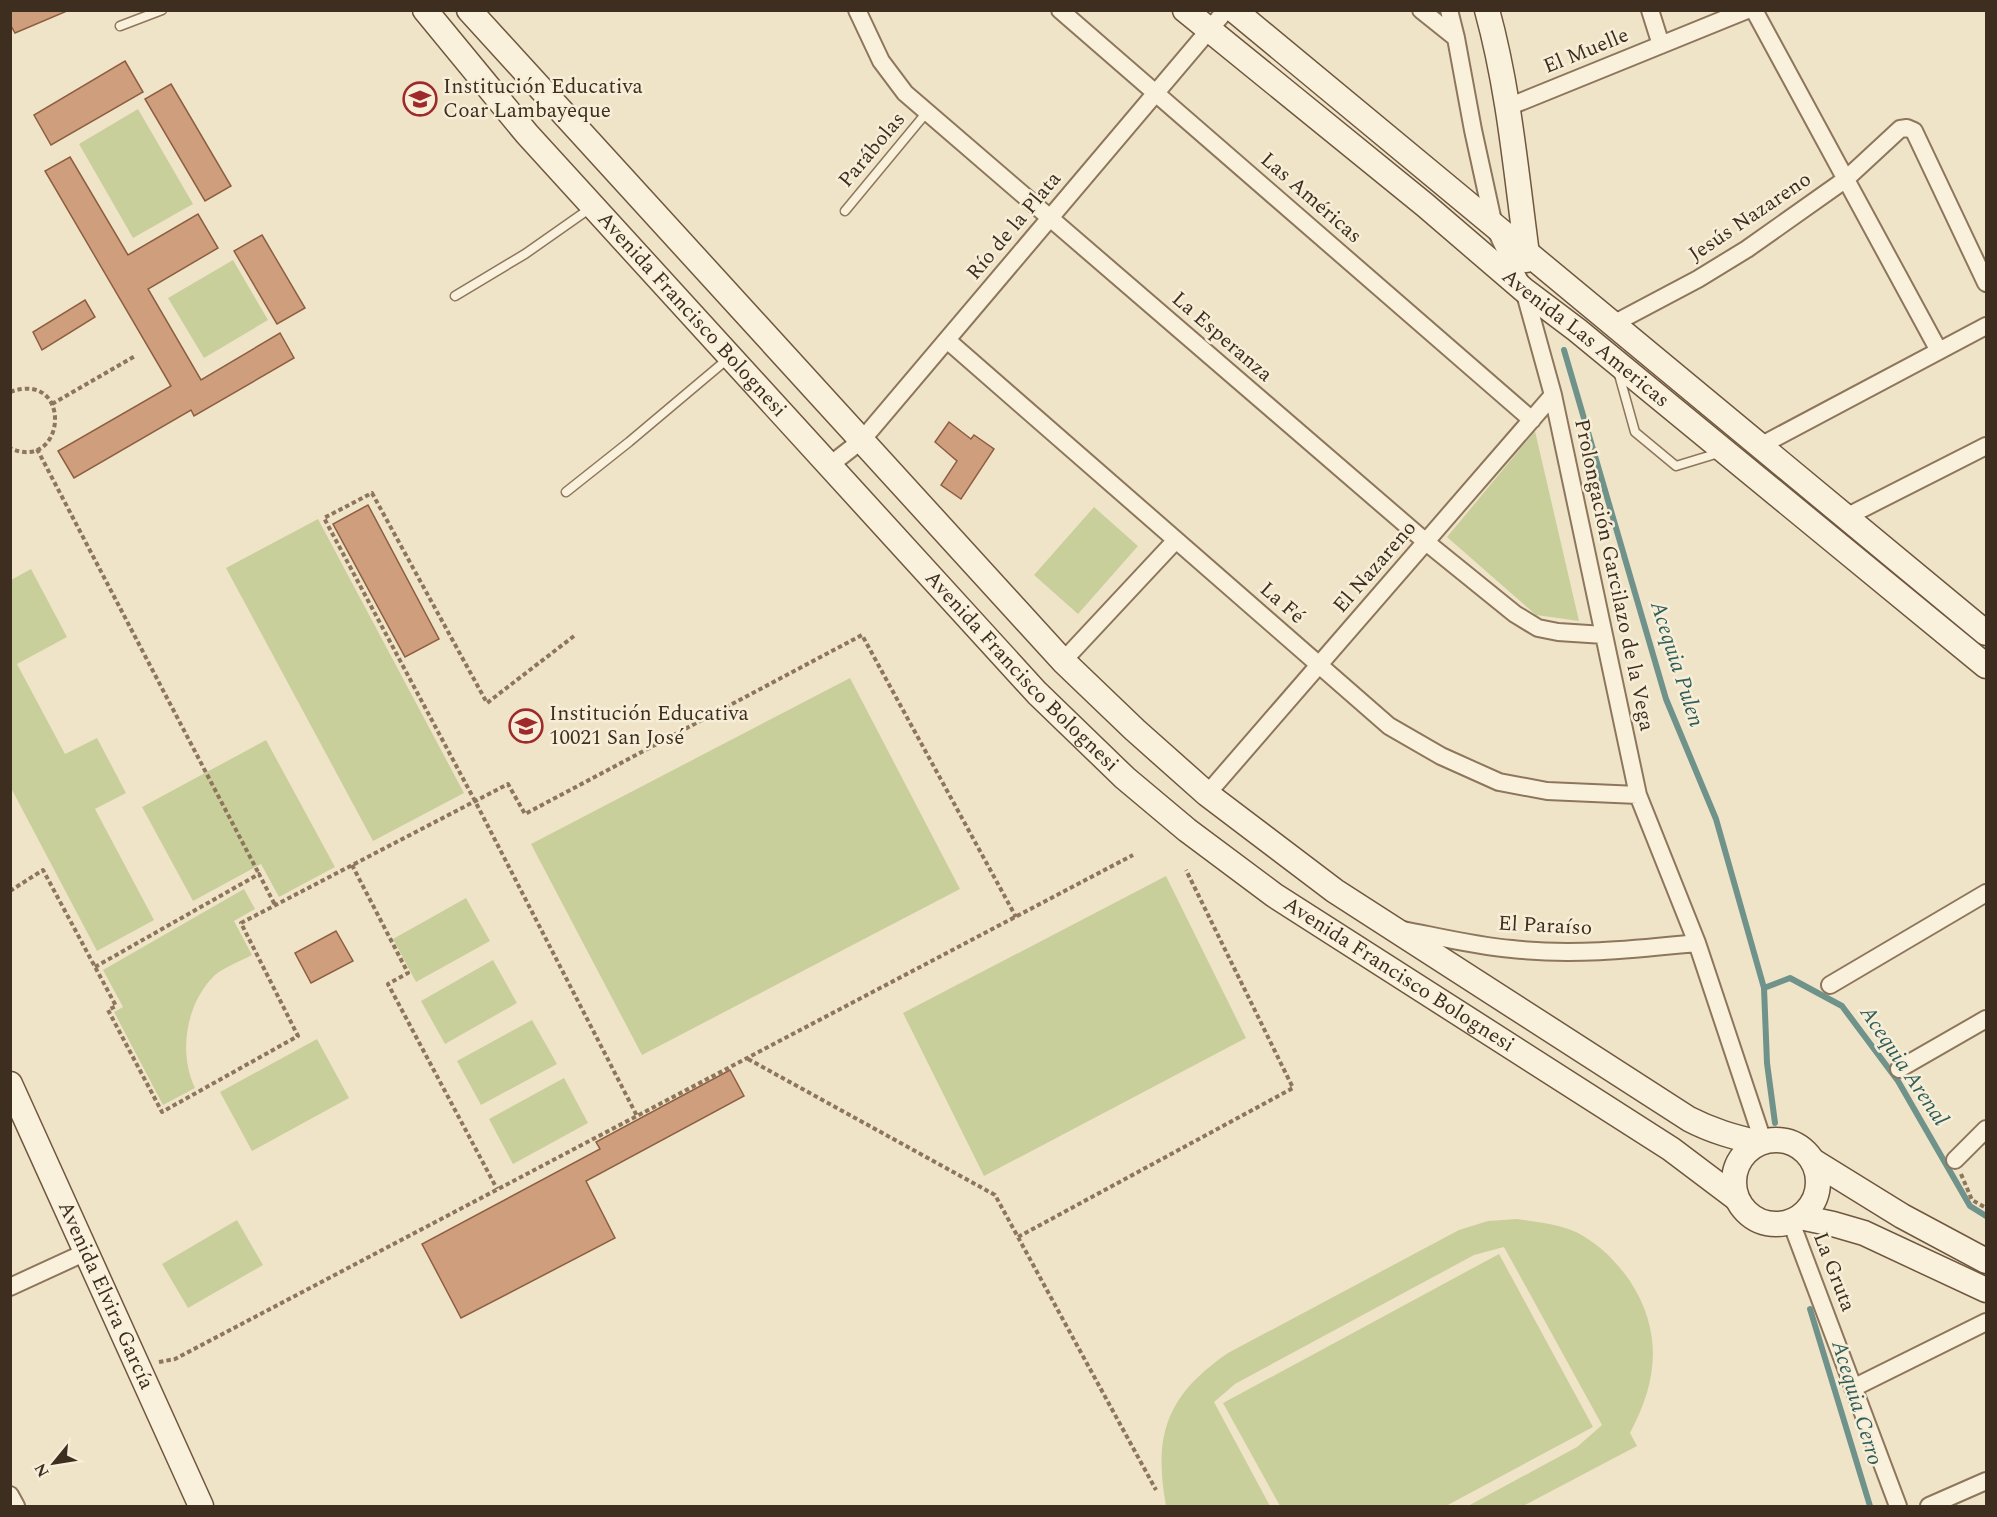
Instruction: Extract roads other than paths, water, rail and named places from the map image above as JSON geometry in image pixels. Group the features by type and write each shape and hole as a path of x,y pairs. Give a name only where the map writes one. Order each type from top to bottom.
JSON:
{"main road":[{"name":"Avenida Francisco Bolognesi","path":"425,10 526,134 1037,693 1125,778 1187,830 1274,895 1671,1149 1736,1198"},
{"name":"Avenida Francisco Bolognesi","path":"469,10 1063,662 1208,794 1335,891 1689,1119 1724,1135 1761,1142"},
{"name":"Avenida Las Americas","path":"1185,10 1425,205 1524,290 1616,362 1986,666"},
{"name":"Avenida Las Americas","path":"1234,10 1986,633"},
{"path":"1487,10 1496,43 1508,107 1527,254 1524,290"},
{"name":"Avenida Elvira García","path":"10,1084 201,1506"},
{"path":"1813,1161 1818,1179 1815,1198 1809,1209 1795,1220 1779,1225 1766,1223 1753,1218 1736,1198 1733,1185 1734,1172 1739,1160 1748,1149 1761,1142 1777,1139 1791,1142 1804,1150 1813,1161 1902,1216 1986,1261"},
{"path":"1795,1220 1833,1224 1864,1233 1986,1290"}],"street":[{"name":"La Esperanza","path":"857,10 881,61 906,93 1426,542 1515,614 1538,628 1558,632 1604,635"},
{"name":"Las Américas","path":"1060,10 1532,420"},
{"name":"Río de la Plata","path":"830,465 862,440 1226,10"},
{"path":"1421,10 1456,38"},
{"name":"Prolongación Garcilazo de la Vega","path":"1449,10 1494,226 1524,290 1553,395 1638,795 1697,943 1761,1142"},
{"path":"1650,10 1661,45"},
{"name":"El Muelle","path":"1508,107 1747,10"},
{"path":"1754,10 1939,351"},
{"name":"Jesús Nazareno","path":"1613,324 1698,279 1747,249 1846,179 1900,129 1907,128 1914,131 1986,283"},
{"path":"1760,446 1986,326"},
{"name":"La Fé","path":"947,340 1389,726 1441,756 1499,782 1547,791 1638,795"},
{"name":"El Nazareno","path":"1208,794 1553,395"},
{"path":"1846,518 1986,446"},
{"path":"1063,662 1176,540"},
{"path":"1830,985 1986,893"},
{"name":"El Paraíso","path":"1393,928 1512,949 1560,952 1621,951 1697,943"},
{"path":"1899,1069 1986,1019"},
{"path":"1955,1160 1986,1129"},
{"name":"La Gruta","path":"1795,1220 1853,1388 1898,1506"},
{"path":"10,1287 86,1252"},
{"path":"1853,1388 1986,1322"},
{"path":"1929,1506 1986,1481"},
{"path":"10,1495 16,1506"}],"lane":[{"path":"120,26 162,10"},
{"name":"Parábolas","path":"845,211 927,112"},
{"path":"455,296 541,243 592,206"},
{"path":"566,492 730,357"},
{"path":"1616,362 1635,432 1676,466 1724,452"}],"waterway":[{"name":"Acequia Pulen","path":"1564,350 1666,699 1716,819 1764,988 1767,1063 1775,1123"},
{"name":"Acequia Arenal","path":"1764,988 1790,978 1842,1006 1898,1081 1970,1206 1986,1216"},
{"name":"Acequia Cerro","path":"1810,1309 1870,1506"}],"place":[{"name":"Institución Educativa Coar Lambayeque","path":"420,99"},
{"name":"Institución Educativa 10021 San José","path":"526,726"}]}
